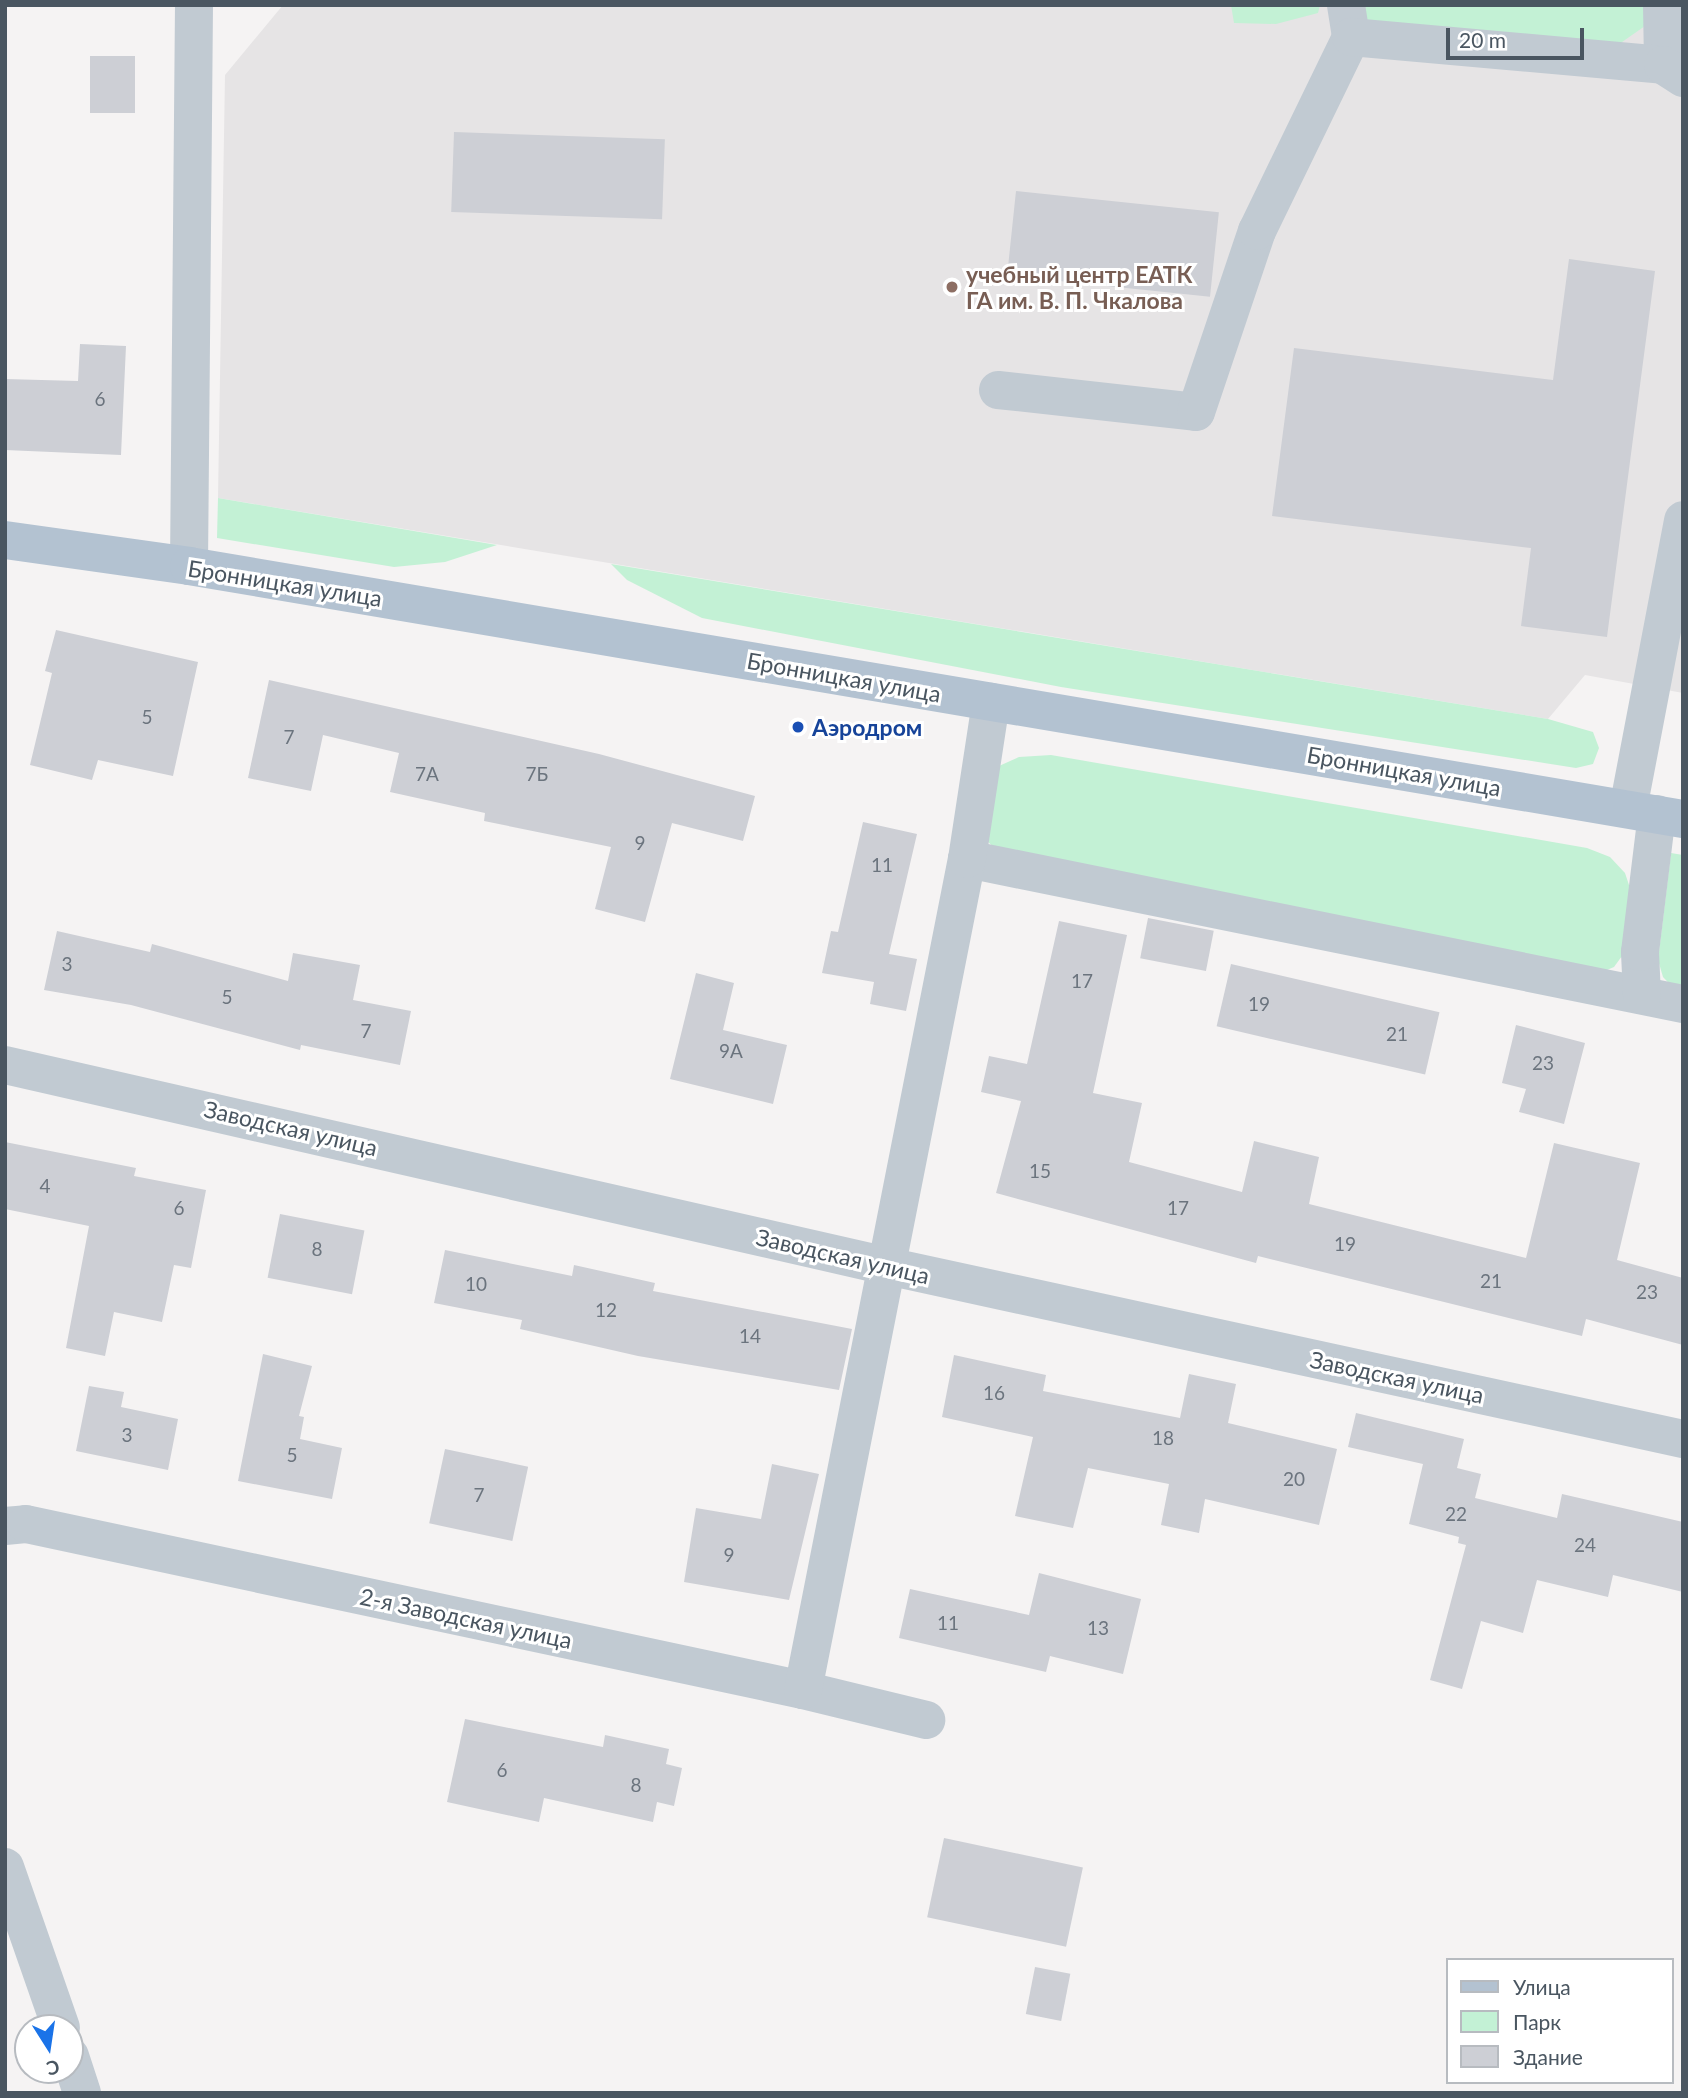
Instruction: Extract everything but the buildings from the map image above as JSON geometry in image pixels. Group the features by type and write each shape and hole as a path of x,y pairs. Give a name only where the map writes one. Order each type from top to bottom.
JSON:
{"main road":[{"name":"Бронницкая улица","path":"5,540 189,566 1656,814"}],"street":[{"path":"998,390 1196,412 1257,231 1348,21 1673,72 1662,5"},
{"path":"189,566 202,11"},
{"path":"1642,995 1640,952 1656,814 1683,520"},
{"path":"803,1690 967,859 991,702"},
{"path":"967,859 1683,1004"},
{"name":"Заводская улица","path":"5,1065 887,1266 1683,1439"},
{"name":"2-я Заводская улица","path":"5,1526 26,1524 803,1690 926,1720"},
{"path":"5,1867 56,2014"}],"shaded area":[{"name":"учебный центр ЕАТК ГА им. В. П. Чкалова","path":"283,5 1683,5 1683,693 1585,675 1548,719 218,498 225,75"}],"green space":[{"path":"1231,5 1320,5 1318,13 1276,24 1234,23"},
{"path":"1357,5 1648,5 1645,26 1612,49 1370,23"},
{"path":"218,498 497,545 445,562 394,567 217,538"},
{"path":"611,564 1548,719 1593,732 1599,748 1593,764 1576,768 1061,687 702,618 627,580"},
{"path":"1051,755 1587,848 1610,857 1625,873 1631,891 1622,956 1614,967 1595,975 1003,856 986,840 999,766 1019,757"},
{"path":"1671,853 1683,855 1683,998 1663,977 1658,960"}],"place":[{"name":"учебный центр ЕАТК ГА им. В. П. Чкалова","path":"952,287"},
{"name":"Аэродром","path":"798,727"}]}
